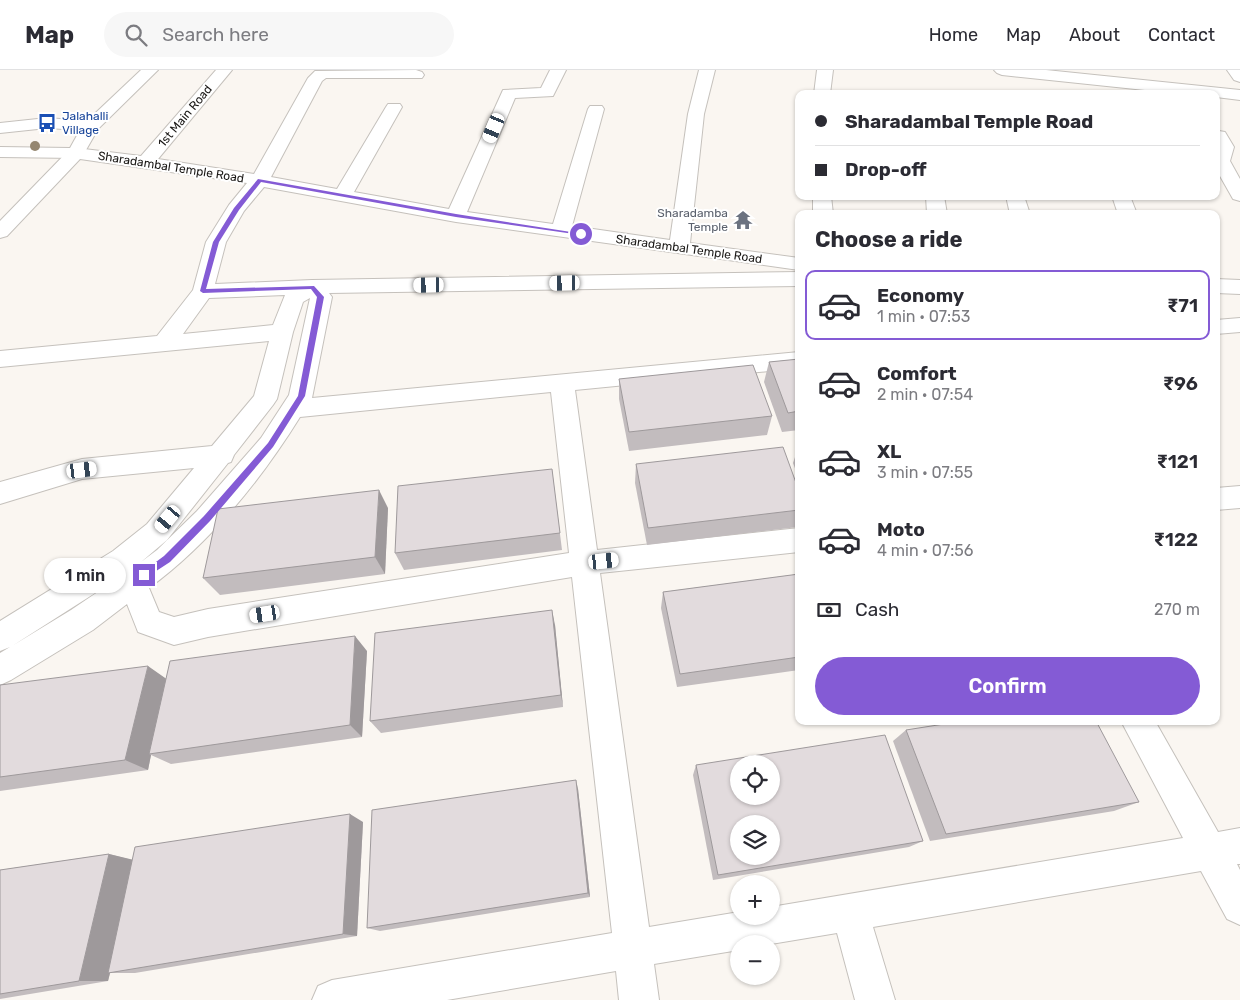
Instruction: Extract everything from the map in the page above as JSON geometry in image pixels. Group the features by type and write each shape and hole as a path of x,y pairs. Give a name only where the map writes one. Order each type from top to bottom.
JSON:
{"street":[{"path":"4,224 76,153 91,126 150,70"},
{"name":"1st Main Road","path":"146,162 224,70"},
{"path":"456,216 509,93 547,93 558,70"},
{"path":"679,248 696,114 707,70"},
{"path":"822,90 825,70"},
{"path":"1002,70 1079,86 1131,84 1147,90"},
{"path":"1124,70 1131,84"},
{"path":"1235,70 1240,77"},
{"path":"163,344 203,291 216,242 236,209 260,180 316,78 321,74 331,72 416,75"},
{"path":"1200,76 1207,90"},
{"path":"1240,96 1222,118 1226,147 1221,161 1240,195"},
{"path":"343,195 394,107"},
{"path":"562,231 596,109"},
{"path":"0,128 47,123 91,126"},
{"name":"Sharadambal Temple Road","path":"0,152 76,153 146,162 260,180 456,216 795,263"},
{"path":"203,291 312,287 795,279"},
{"path":"1220,286 1240,287"},
{"path":"0,637 123,560 157,532 222,455 265,399 282,332 294,298 312,287"},
{"path":"0,670 82,620 167,559 207,519 270,445 301,396 321,297 312,287"},
{"path":"1220,327 1240,325"},
{"path":"0,359 282,332"},
{"path":"293,409 795,360"},
{"path":"562,384 639,1000"},
{"path":"0,493 82,470 222,455"},
{"path":"1220,499 1240,497"},
{"path":"132,584 149,622 174,631 208,623 584,563 795,540"},
{"path":"1140,725 1224,848 1240,906"},
{"path":"332,1000 1224,848"},
{"path":"850,912 875,1000"}],"building":[{"path":"795,359 795,412 788,413 769,362"},
{"path":"753,365 772,416 629,432 619,379"},
{"path":"783,447 795,480 795,510 648,528 636,464"},
{"path":"552,469 560,533 395,553 398,486"},
{"path":"379,490 375,557 203,578 218,509"},
{"path":"795,575 795,658 680,674 663,592"},
{"path":"552,610 561,695 370,721 375,633"},
{"path":"355,636 350,725 149,754 170,661"},
{"path":"148,666 125,760 0,777 0,685"},
{"path":"938,725 1098,725 1139,802 946,834 906,730"},
{"path":"885,735 923,841 780,865 780,815 730,815 730,865 778,865 718,875 696,765 730,760 730,805 780,805 780,755 759,755"},
{"path":"576,780 588,893 367,928 372,810"},
{"path":"350,814 343,934 108,973 135,847"},
{"path":"109,854 79,981 0,994 0,870"}],"place":[{"name":"Jalahalli Village","path":"47,123"},
{"name":"Sharadamba Temple","path":"743,220"}],"route":[{"path":"144,575 167,559 207,519 270,445 301,396 321,297 312,287 203,291 216,242 236,209 260,180 456,216 581,234"}]}
